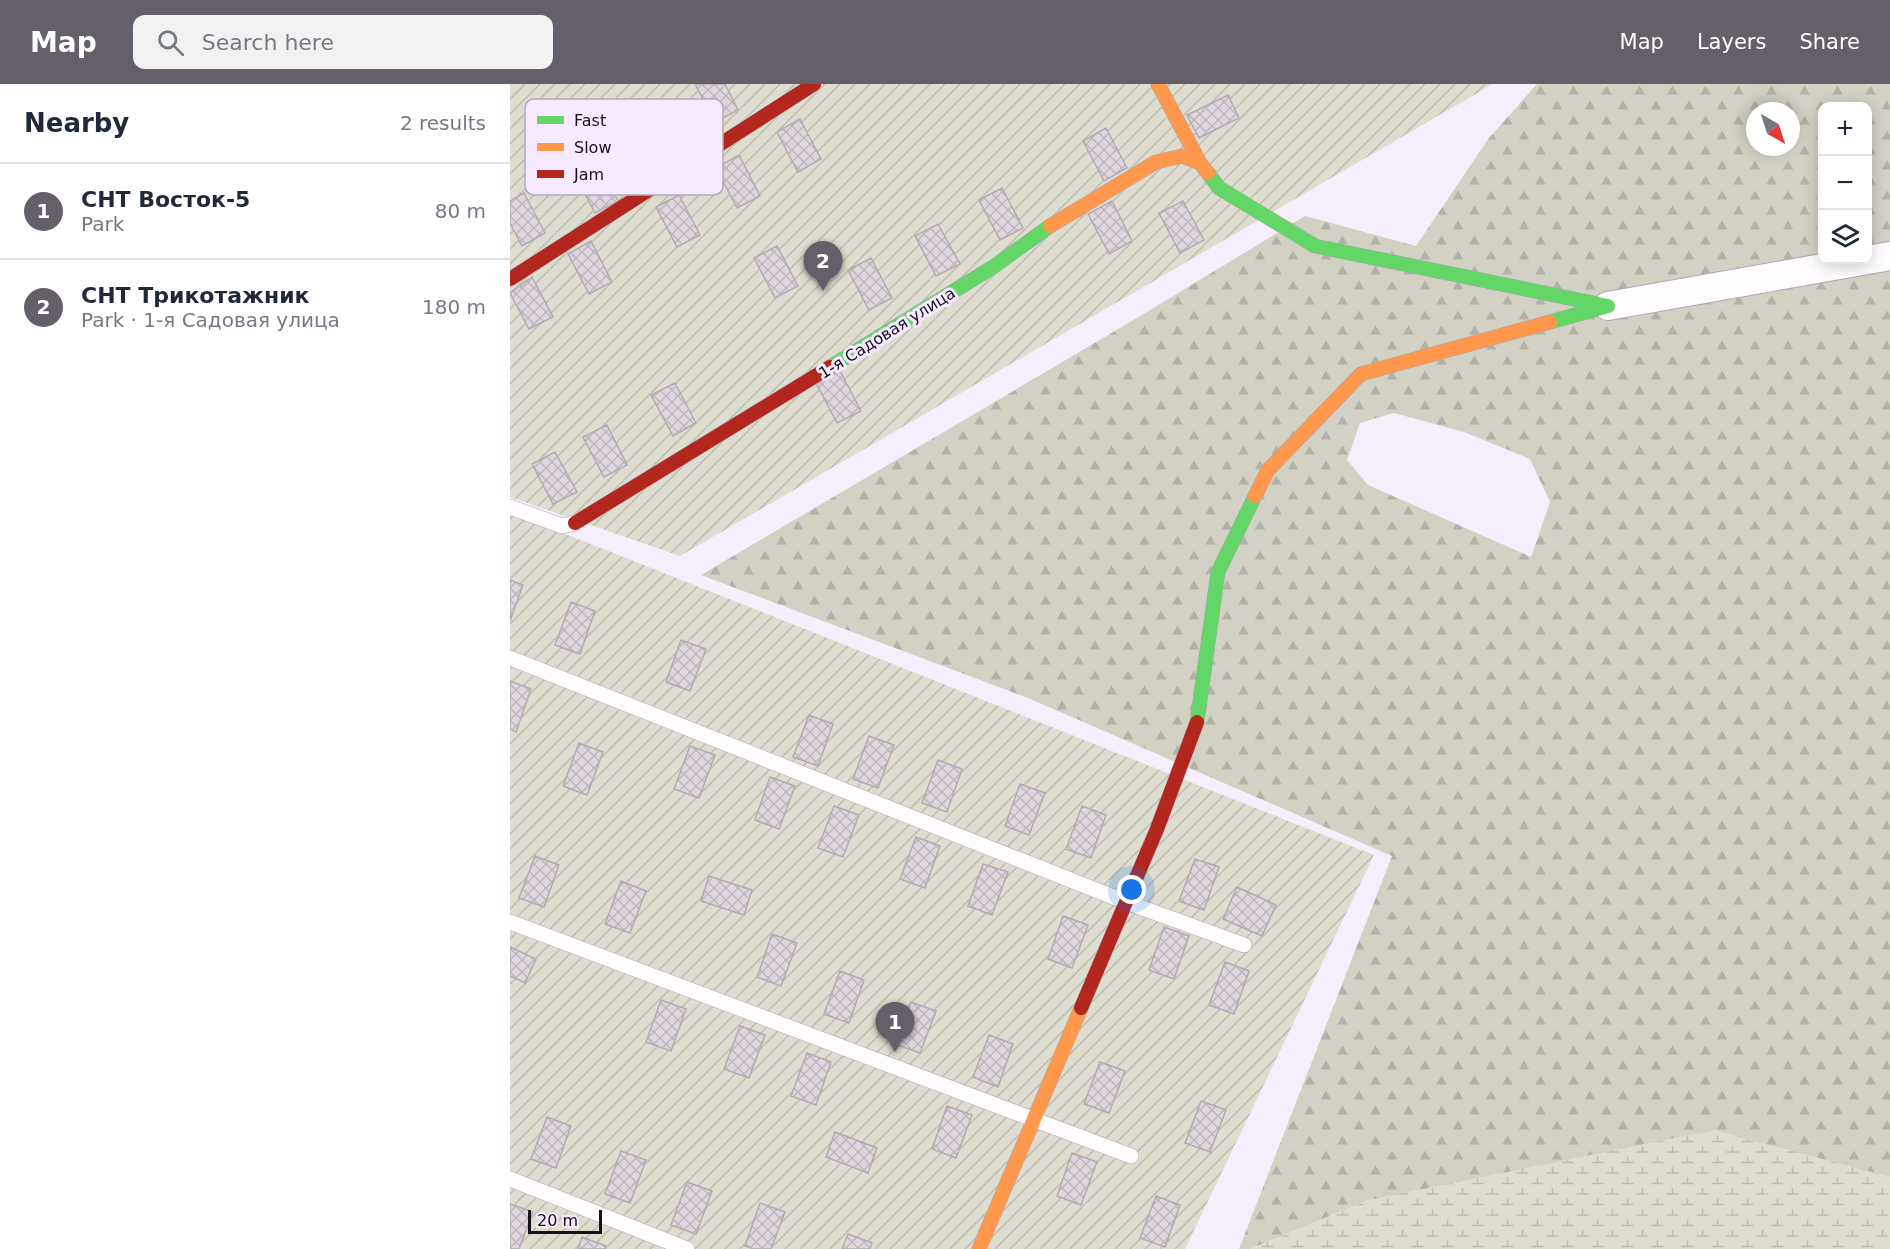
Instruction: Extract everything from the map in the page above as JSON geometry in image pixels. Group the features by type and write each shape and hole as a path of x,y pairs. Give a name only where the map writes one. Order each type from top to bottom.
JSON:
{"street":[{"path":"723,142 814,84"},
{"path":"1158,84 1200,163 1220,188 1315,246 1608,306"},
{"name":"1-я Садовая улица","path":"575,523 993,267 1036,235 1156,162 1182,156 1200,163"},
{"path":"510,279 641,195"},
{"path":"979,1249 1126,902 1196,727 1218,572 1268,470 1361,374 1608,306 1890,256"}],"lane":[{"path":"510,507 562,526 575,523"},
{"path":"510,658 1126,902 1244,945"},
{"path":"510,922 1033,1121 1131,1156"},
{"path":"510,1179 687,1249"}],"green space":[{"path":"510,84 1493,84 680,556 510,497"},
{"path":"1537,84 1890,84 1890,1177 1869,1173 1369,1200 1250,1249 1239,1249 1392,856 1028,698 701,575 1137,318 1305,216 1416,246 1489,138","holes":["1394,413 1464,432 1530,459 1550,502 1531,557 1368,485 1347,460 1360,423"]},
{"path":"510,512 1374,855 1185,1249 510,1249"},
{"path":"1714,1130 1890,1177 1890,1249 1250,1249 1369,1200"}],"building":[{"path":"695,84 725,84 738,110 723,118 723,99 703,99"},
{"path":"1228,95 1239,118 1199,138 1187,115"},
{"path":"800,119 821,159 798,172 777,132"},
{"path":"1106,128 1127,168 1104,181 1083,141"},
{"path":"739,155 760,196 737,208 723,181 723,164"},
{"path":"1002,188 1023,228 1000,240 979,200"},
{"path":"524,193 545,233 522,246 510,223 510,201"},
{"path":"586,195 615,195 618,201 595,213"},
{"path":"679,195 700,235 677,247 656,207"},
{"path":"1112,201 1132,241 1109,254 1088,214"},
{"path":"1183,201 1204,240 1180,253 1159,213"},
{"path":"938,224 960,264 936,276 915,236"},
{"path":"591,241 612,282 589,294 568,254"},
{"path":"777,246 798,286 775,298 754,258"},
{"path":"871,258 892,298 869,310 848,270"},
{"path":"532,277 553,317 529,329 510,293"},
{"path":"840,371 861,411 837,423 816,383"},
{"path":"675,383 696,423 673,436 651,395"},
{"path":"607,425 627,465 604,477 583,437"},
{"path":"555,452 577,492 553,504 532,464"},
{"path":"510,580 523,585 510,621"},
{"path":"571,602 595,611 580,654 555,645"},
{"path":"681,640 706,649 690,691 666,682"},
{"path":"510,681 531,689 516,732 510,729"},
{"path":"809,715 833,724 818,766 793,757"},
{"path":"869,736 894,745 878,788 853,779"},
{"path":"579,743 603,752 587,795 563,786"},
{"path":"690,746 715,755 699,798 674,789"},
{"path":"938,760 962,769 947,812 922,803"},
{"path":"770,777 795,786 779,829 755,820"},
{"path":"1020,784 1045,793 1029,835 1005,826"},
{"path":"834,806 859,815 843,857 818,848"},
{"path":"1082,806 1106,815 1091,858 1066,849"},
{"path":"916,837 940,846 925,888 900,879"},
{"path":"535,856 559,865 544,907 519,898"},
{"path":"1195,859 1219,867 1204,910 1179,901"},
{"path":"983,864 1008,872 992,915 968,906"},
{"path":"709,876 752,890 744,915 701,901"},
{"path":"621,881 646,891 630,933 605,924"},
{"path":"1237,887 1276,905 1262,936 1223,919"},
{"path":"1063,916 1088,925 1072,968 1048,959"},
{"path":"1164,927 1189,936 1174,979 1149,970"},
{"path":"772,934 797,943 781,986 757,977"},
{"path":"510,947 536,959 525,983 510,976"},
{"path":"1225,962 1249,971 1234,1014 1209,1005"},
{"path":"840,971 864,980 849,1023 824,1014"},
{"path":"661,1000 686,1009 671,1051 646,1042"},
{"path":"911,1002 936,1011 920,1053 895,1044"},
{"path":"740,1026 765,1035 749,1078 724,1069"},
{"path":"989,1035 1013,1044 998,1087 973,1077"},
{"path":"807,1053 831,1062 816,1105 791,1096"},
{"path":"1100,1062 1125,1071 1109,1113 1084,1104"},
{"path":"1201,1101 1226,1110 1210,1152 1185,1143"},
{"path":"947,1106 972,1115 956,1158 932,1149"},
{"path":"547,1117 571,1126 556,1168 531,1159"},
{"path":"835,1132 877,1148 868,1173 826,1157"},
{"path":"621,1151 646,1160 630,1203 605,1194"},
{"path":"1072,1153 1097,1162 1081,1205 1057,1196"},
{"path":"687,1182 712,1191 696,1234 671,1225"},
{"path":"1156,1196 1180,1205 1165,1247 1140,1238"},
{"path":"760,1203 785,1212 771,1249 754,1249 745,1246"},
{"path":"510,1204 533,1212 519,1249 510,1249"},
{"path":"848,1234 872,1243 870,1249 842,1249"},
{"path":"582,1237 606,1246 605,1249 578,1249"}],"traffic: fast":[{"path":"1208,173 1219,188 1315,246 1608,306 1550,322"},
{"path":"830,367 993,267 1050,226"},
{"path":"1197,722 1218,572 1255,496"}],"traffic: slow":[{"path":"1158,84 1200,163 1208,173"},
{"path":"1050,226 1156,162 1182,156 1200,163"},
{"path":"1255,496 1268,470 1361,374 1550,322"},
{"path":"979,1249 1081,1008"}],"traffic: jam":[{"path":"723,142 814,84"},
{"path":"510,279 641,195"},
{"path":"575,523 830,367"},
{"path":"1081,1008 1157,829 1197,722"}],"place":[{"name":"СНТ Трикотажник","path":"823,291"},
{"name":"СНТ Восток-5","path":"895,1052"}]}
